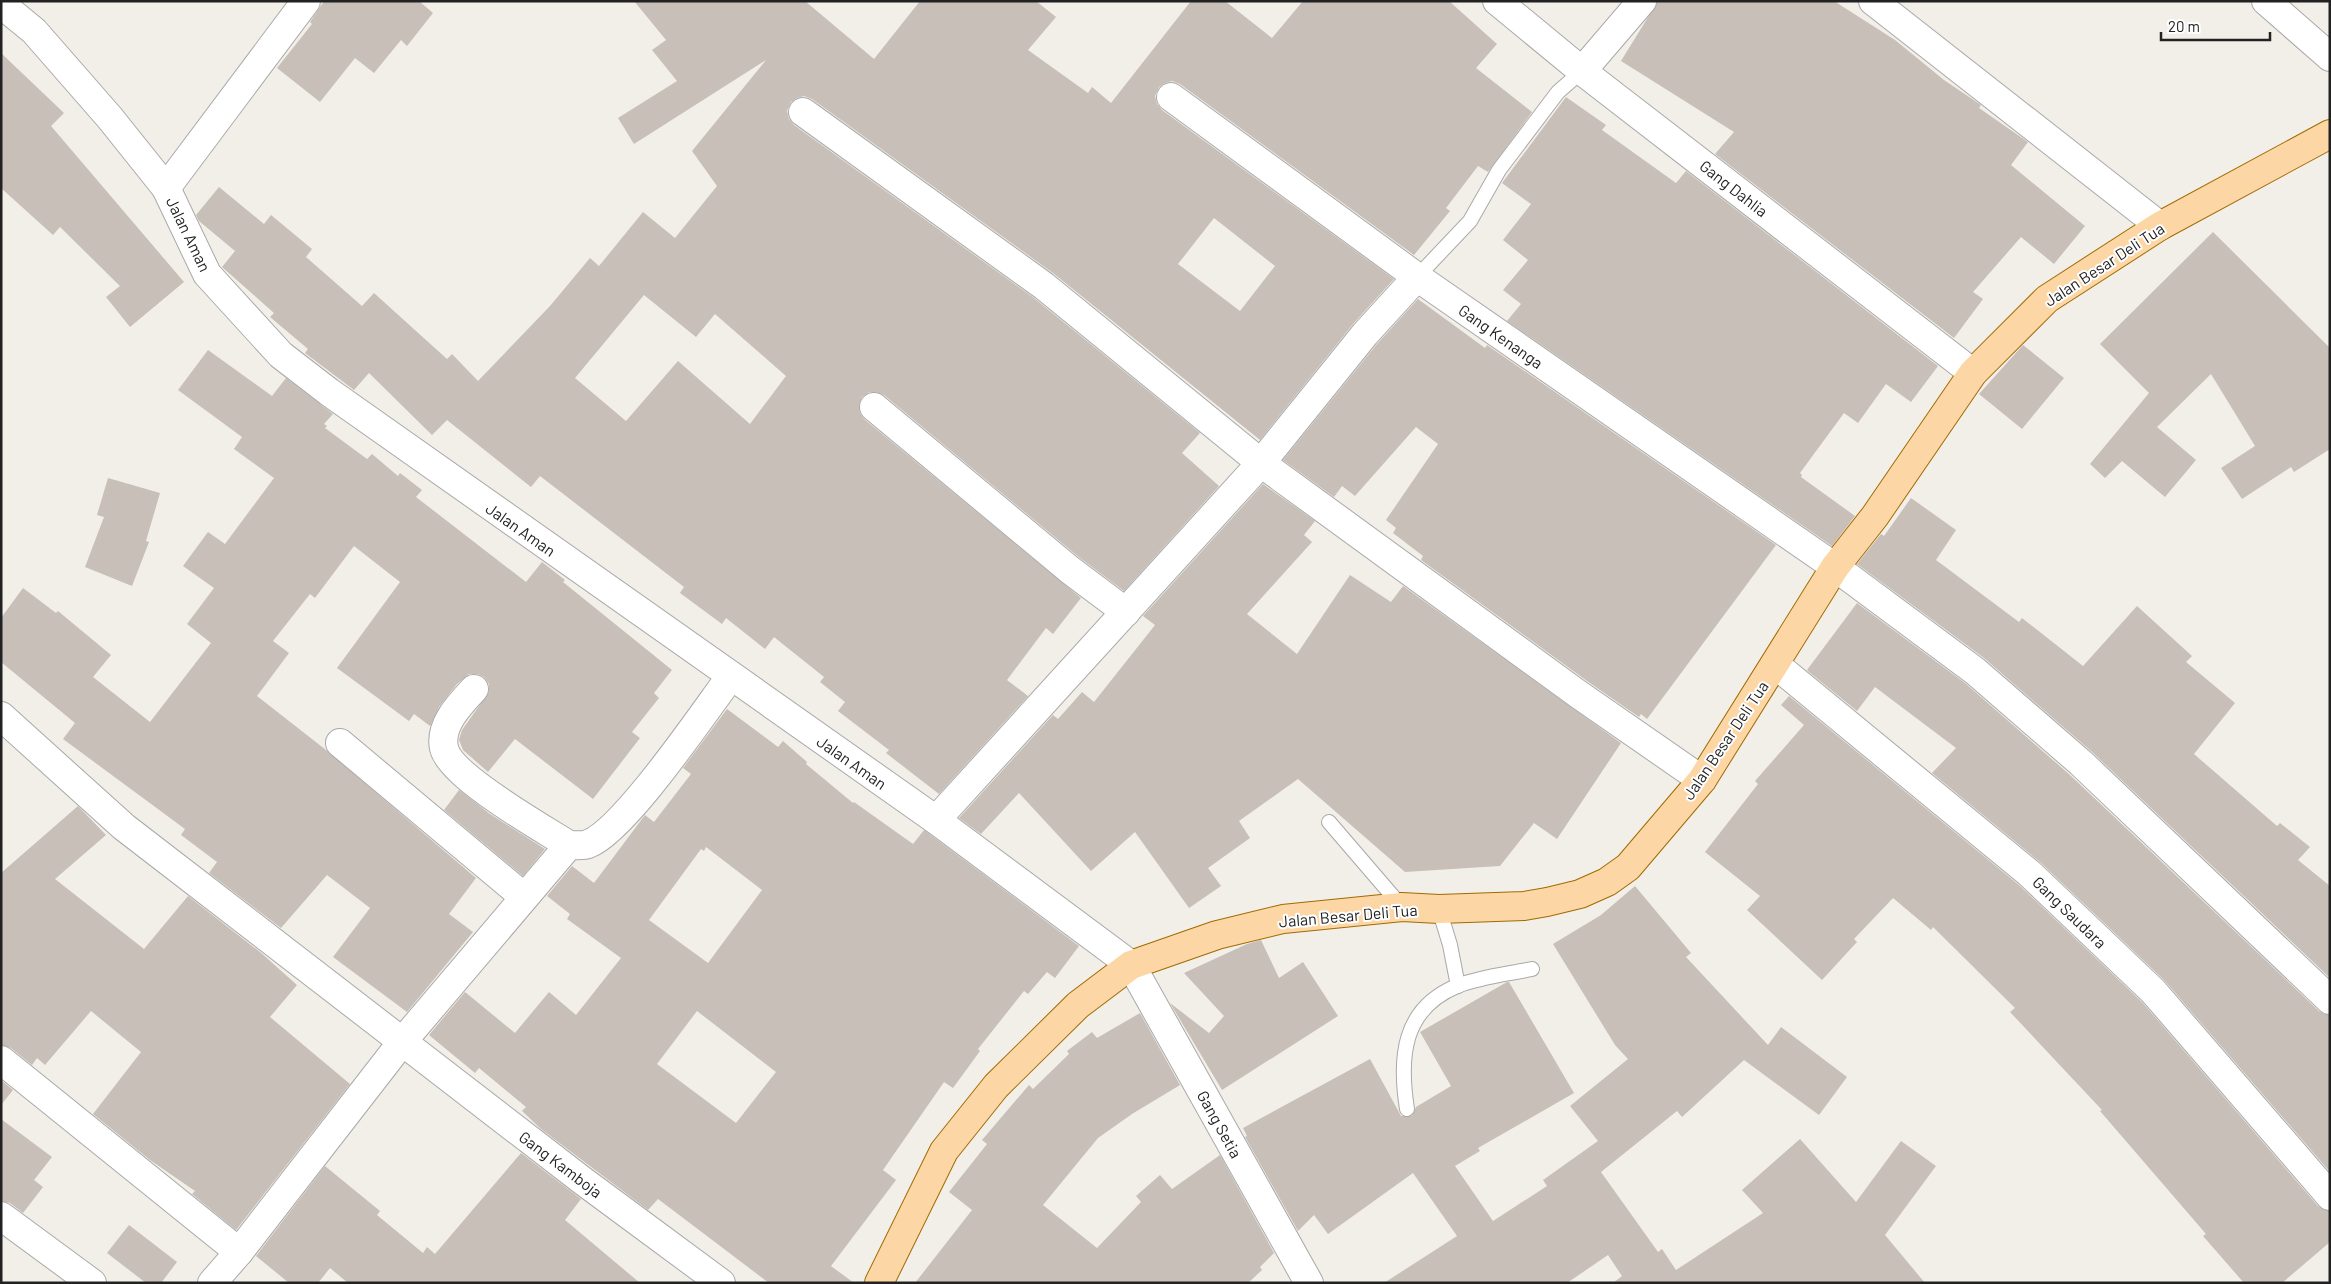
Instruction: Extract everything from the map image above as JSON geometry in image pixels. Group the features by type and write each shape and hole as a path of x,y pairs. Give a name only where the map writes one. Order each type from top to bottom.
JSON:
{"main road":[{"name":"Jalan Besar Deli Tua","path":"879,1283 944,1151 1003,1079 1078,1005 1131,965 1217,935 1283,919 1402,907 1439,909 1532,905 1580,894 1607,882 1628,867 1702,780 1776,665 1835,567 1875,516 1973,372 2047,299 2160,226 2328,139"}],"street":[{"path":"166,188 306,1"},
{"name":"Gang Dahlia","path":"1497,1 1582,71 1973,372"},
{"path":"1582,71 1642,1"},
{"path":"1873,1 2160,226"},
{"path":"2266,1 2330,57"},
{"name":"Jalan Aman","path":"1,4 34,30 110,118 166,188 207,274 281,355 329,392 936,820 1131,965"},
{"name":"Gang Kenanga","path":"1171,97 1417,278 1835,567 1975,671 2074,757 2330,1000"},
{"path":"803,112 1044,286 1261,463 1578,694 1702,780"},
{"path":"936,820 1261,463 1364,334 1417,278"},
{"path":"874,406 1070,570 1126,612"},
{"name":"Gang Saudara","path":"1776,665 2029,873 2146,984 2330,1196"},
{"path":"474,689 457,708 444,731 444,748 454,766 480,787 569,845 587,845 612,827 652,780 731,676"},
{"name":"Gang Kamboja","path":"1,716 124,827 583,1181 721,1283"},
{"path":"340,743 524,897"},
{"path":"212,1283 239,1252 402,1042 569,845"},
{"name":"Gang Setia","path":"1131,965 1308,1283"},
{"path":"1,1060 239,1252"},
{"path":"1,1216 92,1283"}],"lane":[{"path":"1417,278 1470,221 1499,170 1558,92 1582,71"},
{"path":"1329,822 1402,907"},
{"path":"1439,909 1450,945 1458,986"},
{"path":"1407,1109 1403,1082 1403,1054 1412,1028 1422,1011 1435,998 1458,986 1532,969"}],"building":[{"path":"324,1 419,1 433,13 407,46 401,40 374,73 355,58 320,102 277,68 312,24 310,22"},
{"path":"634,1 805,1 874,59 920,1 1036,1 1056,17 1028,50 1088,93 1092,87 1111,103 1191,1 1225,1 1272,38 1303,1 1449,1 1497,44 1476,68 1532,112 1488,172 1478,166 1446,208 1450,211 1414,255 1180,84 1172,81 1159,87 1155,96 1157,104 1162,110 1394,279 1353,324 1260,440 1053,273 812,99 804,96 791,102 787,111 789,119 794,125 1034,298 1200,433 1182,453 1219,486 1124,591 1080,558 884,395 869,392 862,397 859,405 860,413 864,419 1081,598 1053,634 1046,628 1007,680 1028,696 939,794 886,753 889,750 838,711 845,702 820,682 824,677 774,637 765,649 726,618 722,624 680,593 684,587 540,476 531,487 447,420 432,435 369,373 354,390 305,353 308,349 270,317 274,313 222,267 235,251 199,221 196,215 219,187 264,224 271,215 312,249 306,257 362,306 374,293 447,359 452,354 478,381 550,306 590,258 599,266 643,212 675,238 717,186 692,151 766,60 634,144 618,118 677,81 652,50 666,40","holes":["1214,218 1275,266 1240,311 1178,264","644,295 696,337 715,314 786,376 750,424 678,361 626,421 575,378"]},
{"path":"1658,1 1834,1 1895,40 1944,80 1981,105 1979,108 2028,142 2011,165 2085,226 2054,264 2021,237 1973,292 1983,299 1954,338 1715,154 1734,132 1621,61"},
{"path":"1,53 64,113 51,126 184,282 130,327 106,297 120,286 60,227 53,235 1,188"},
{"path":"1566,97 1606,125 1602,130 1676,183 1686,171 1938,366 1911,402 1886,384 1858,423 1844,413 1800,473 1801,477 1855,516 1832,546 1507,321 1521,304 1503,290 1528,260 1503,240 1531,204 1502,183"},
{"path":"2213,232 2330,348 2330,449 2294,472 2291,467 2242,499 2221,468 2255,446 2211,374 2157,427 2196,460 2165,497 2122,461 2105,478 2090,464 2149,393 2100,344"},
{"path":"1418,299 1485,348 1487,345 1776,545 1647,719 1641,714 1639,717 1587,681 1421,560 1423,556 1393,533 1396,528 1386,520 1438,444 1416,427 1355,496 1342,486 1334,497 1283,460 1377,344"},
{"path":"2023,345 2064,378 2022,429 1979,394"},
{"path":"208,350 272,396 286,378 333,414 324,424 327,426 325,428 367,459 372,454 398,476 400,473 422,490 416,497 526,582 542,562 565,580 563,582 672,670 654,693 659,698 632,732 640,738 593,799 515,739 488,772 463,750 459,740 462,730 489,692 489,684 484,677 478,674 469,674 457,684 439,707 430,726 414,714 409,721 337,668 400,582 354,546 315,598 310,594 273,641 289,653 257,696 326,750 476,878 449,914 473,932 407,1012 333,957 370,908 327,875 281,928 209,873 217,862 181,835 185,829 63,739 75,723 1,662 1,618 23,588 56,613 58,611 111,655 93,677 150,722 211,643 187,624 214,588 183,566 208,532 225,544 274,478 234,449 242,437 178,390"},
{"path":"108,478 160,493 146,541 149,542 132,586 85,567 104,517 97,515"},
{"path":"1263,484 1315,521 1304,535 1312,542 1247,614 1297,654 1350,575 1391,602 1403,586 1621,743 1557,839 1534,823 1500,866 1405,872 1298,779 1239,821 1250,838 1208,868 1221,886 1189,908 1135,832 1091,871 1019,793 981,834 959,818 1053,715 1058,719 1082,692 1094,702 1155,625 1143,616"},
{"path":"1911,498 1956,530 1936,560 2019,622 2022,618 2083,666 2137,606 2192,656 2186,662 2235,703 2194,754 2277,826 2280,823 2310,847 2298,860 2330,886 2330,978 2091,751 1984,658 1857,564 1881,534 1884,536"},
{"path":"1857,603 1965,683 2070,775 2319,1011 2330,1015 2330,1172 2164,980 2040,862 1932,773 1956,748 1875,687 1857,711 1807,670"},
{"path":"1789,696 2019,885 2142,1002 2318,1206 2330,1211 2330,1242 2282,1283 2244,1283 2203,1236 2206,1234 2100,1111 2102,1110 2010,1012 2015,1008 1933,927 1931,930 1893,898 1854,939 1857,942 1822,980 1747,910 1760,896 1705,852 1758,784 1755,781 1804,725 1781,705"},
{"path":"727,709 778,747 783,741 807,762 806,764 853,803 913,844 924,830 1079,946 1055,978 1047,972 1028,994 1024,991 978,1049 980,1051 953,1088 944,1082 883,1170 896,1180 831,1266 854,1283 769,1283 658,1199 648,1210 541,1129 522,1111 526,1107 479,1068 475,1073 429,1035 465,992 515,1033 549,992 576,1015 621,958 567,919 570,914 547,896 572,866 594,883 645,815 654,822 691,774 683,768","holes":["706,847 762,890 708,963 649,920 701,849 704,851","697,1011 776,1072 736,1123 657,1064"]},
{"path":"459,790 490,814 545,849 523,876 444,810"},
{"path":"78,806 106,835 55,879 144,949 188,896 260,952 297,985 270,1017 350,1084 236,1230 192,1194 195,1191 150,1160 93,1114 141,1052 91,1011 45,1065 37,1058 32,1065 11,1048 1,1045 1,873"},
{"path":"1635,886 1691,953 1686,957 1768,1045 1781,1027 1847,1077 1819,1115 1744,1060 1682,1117 1677,1111 1601,1172 1658,1252 1662,1249 1676,1270 1763,1213 1742,1190 1800,1139 1856,1202 1901,1141 1936,1166 1885,1235 1925,1283 1613,1283 1622,1276 1608,1255 1567,1283 1384,1283 1457,1236 1413,1173 1328,1234 1314,1215 1298,1231 1245,1137 1247,1136 1243,1128 1370,1059 1401,1116 1412,1116 1416,1107 1451,1086 1420,1032 1507,982 1509,982 1574,1093 1478,1148 1480,1151 1455,1166 1493,1221 1547,1186 1543,1180 1598,1141 1570,1106 1628,1059 1615,1045 1553,944 1601,915"},
{"path":"1261,940 1279,978 1303,962 1338,1016 1222,1090 1170,1003 1209,1033 1224,1016 1184,973 1247,944"},
{"path":"1140,1013 1180,1085 1132,1114 1098,1138 1043,1205 1097,1248 1141,1202 1136,1196 1160,1175 1172,1189 1220,1155 1274,1253 1260,1267 1262,1270 1248,1283 915,1283 972,1210 949,1192 987,1144 982,1140 1029,1085 1033,1089 1069,1054 1067,1051 1092,1032 1097,1038"},
{"path":"1,1080 13,1090 1,1105"},
{"path":"1,1119 52,1157 34,1180 43,1187 23,1213 10,1203 1,1201"},
{"path":"521,1153 581,1199 565,1220 640,1283 348,1283 330,1268 318,1283 289,1283 256,1256 325,1166 380,1211 377,1215 423,1253 427,1247 435,1254"},
{"path":"129,1225 177,1262 161,1283 146,1283 107,1253"}]}
